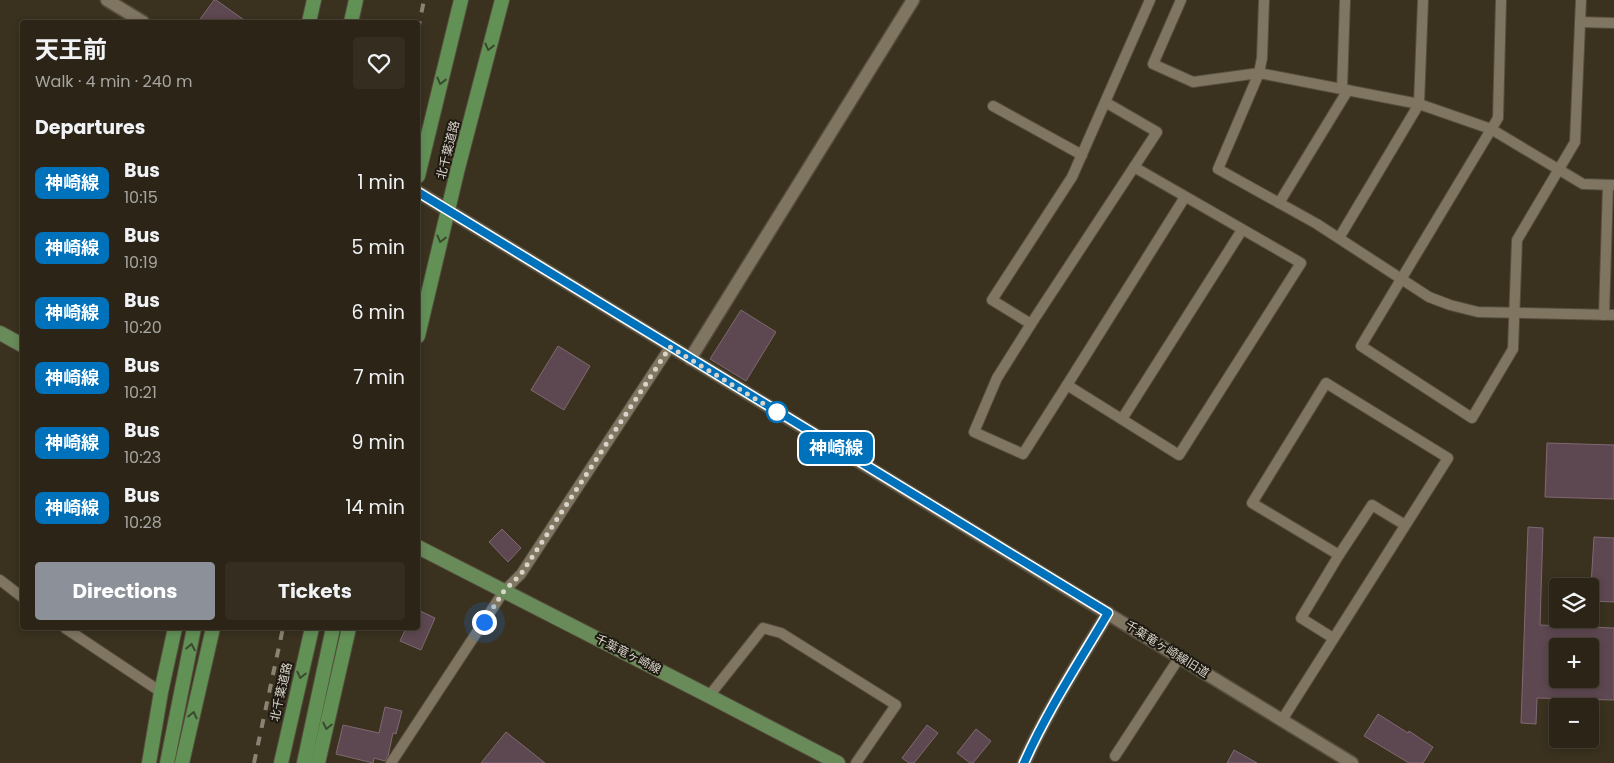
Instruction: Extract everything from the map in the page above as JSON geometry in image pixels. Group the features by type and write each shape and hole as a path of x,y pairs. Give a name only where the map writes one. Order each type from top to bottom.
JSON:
{"highway":[{"path":"309,20 314,0"},
{"path":"351,20 356,0"},
{"name":"北千葉道路","path":"420,168 461,0"},
{"name":"北千葉道路","path":"420,328 502,0"},
{"path":"149,763 161,692 175,630"},
{"path":"167,763 194,630"},
{"path":"182,763 213,630"},
{"name":"北千葉道路","path":"281,763 312,630"},
{"path":"304,763 332,630"},
{"path":"318,763 349,630"}],"main road":[{"path":"0,333 20,344"},
{"name":"千葉竜ヶ崎線","path":"420,548 838,763"}],"street":[{"path":"107,0 140,20"},
{"path":"690,359 913,0"},
{"path":"1031,324 992,300 1072,177 1150,0"},
{"path":"1181,0 1154,64 1193,82 1259,73 1419,104 1491,129 1583,184 1611,185 1609,315 1478,312 1450,305 1429,297 1339,238 1218,169 1259,73 1262,58 1264,0"},
{"path":"1279,203 1345,90 1345,0"},
{"path":"1339,238 1419,104 1423,0"},
{"path":"1501,0 1498,118 1361,346 1472,418 1513,348 1517,240 1575,142 1581,0"},
{"path":"1580,22 1614,23"},
{"path":"1105,102 1157,132 997,378 974,432 1024,454 1185,197"},
{"path":"993,106 1082,155"},
{"path":"1067,385 1179,455 1301,263 1134,167"},
{"name":"千葉竜ヶ崎線旧道","path":"420,193 1352,763"},
{"path":"1122,419 1242,230"},
{"path":"391,763 504,591 521,574 670,347"},
{"path":"1282,720 1448,458 1326,383 1252,503 1339,555"},
{"path":"1333,638 1300,618 1339,555 1372,505 1405,525"},
{"path":"0,580 20,595"},
{"path":"1024,763 1032,744 1108,613"},
{"path":"709,696 762,628 782,633 896,705 856,763"},
{"path":"68,630 161,692"},
{"path":"1115,756 1179,658"}],"building":[{"path":"214,0 216,0 244,20 199,20"},
{"path":"741,310 776,332 746,381 710,359"},
{"path":"558,346 590,366 564,410 531,390"},
{"path":"1547,443 1614,445 1614,499 1545,497"},
{"path":"1528,527 1543,528 1540,625 1549,625 1549,628 1614,628 1614,700 1599,700 1599,698 1537,698 1536,724 1521,723"},
{"path":"502,529 521,548 508,562 489,542"},
{"path":"1594,537 1614,538 1614,602 1599,601 1599,578 1591,578"},
{"path":"420,611 435,618 421,650 400,641 405,630 420,630"},
{"path":"385,707 402,711 396,734 393,733 388,756 385,761 374,758 373,763 336,754 343,725 379,733"},
{"path":"1378,714 1433,747 1423,763 1409,763 1364,736"},
{"path":"927,725 938,733 914,763 909,763 902,758"},
{"path":"976,729 991,741 973,763 970,763 957,753"},
{"path":"506,732 545,763 481,763"},
{"path":"1234,750 1257,763 1227,763"}],"railway":[{"path":"420,20 424,0"},
{"path":"254,763 283,630"}],"bus line":[{"name":"神崎線","path":"420,193 1108,613 1032,744 1024,763"}],"route":[{"path":"484,622 504,591 521,574 670,347 777,412"}]}
